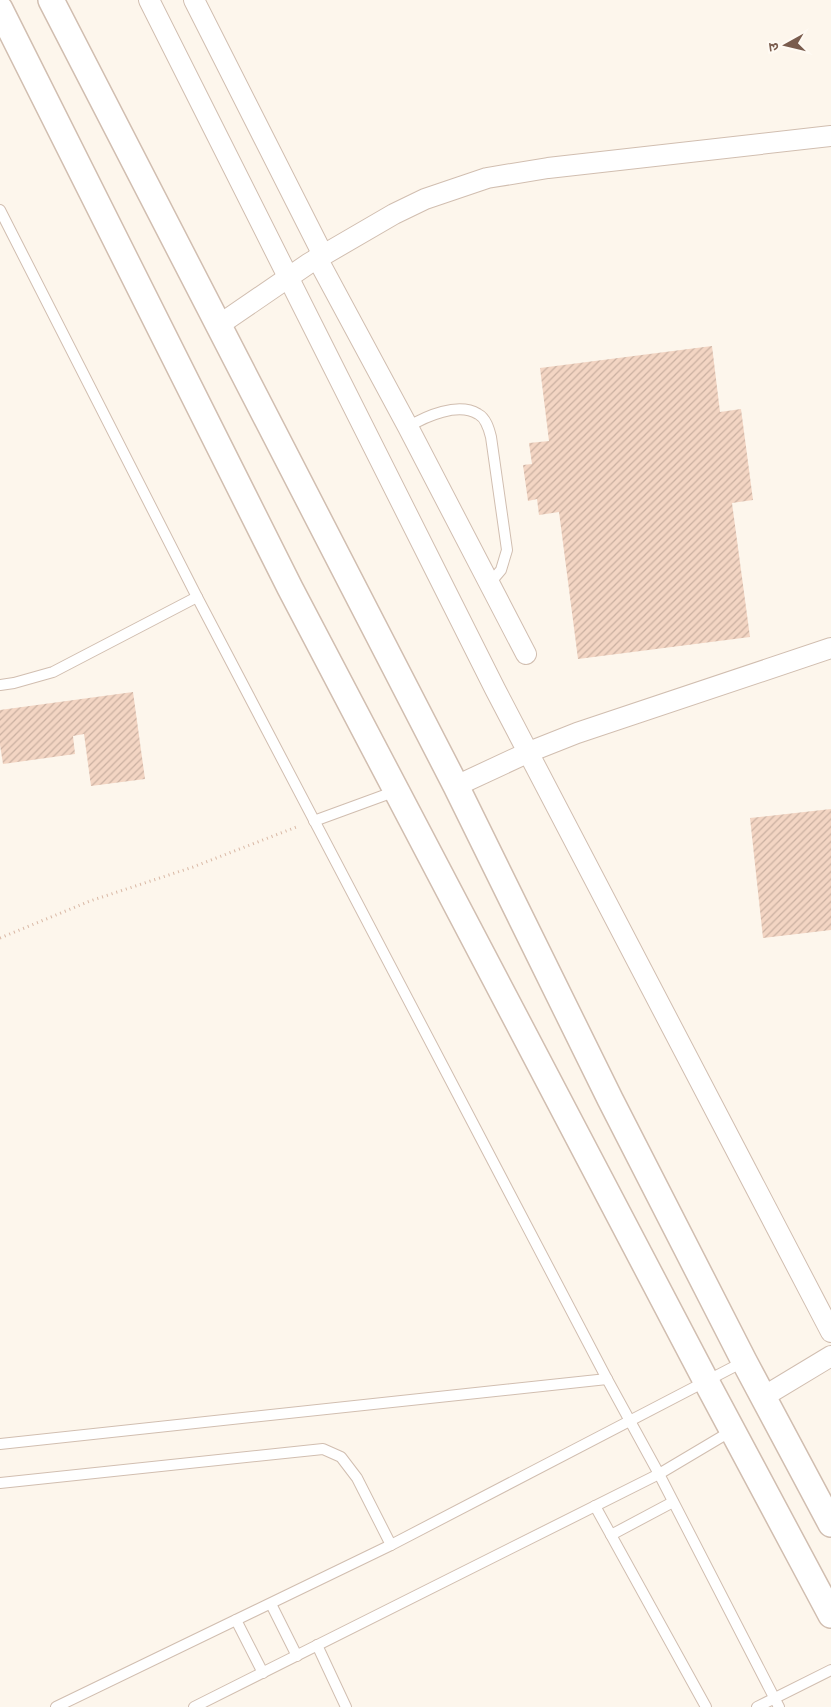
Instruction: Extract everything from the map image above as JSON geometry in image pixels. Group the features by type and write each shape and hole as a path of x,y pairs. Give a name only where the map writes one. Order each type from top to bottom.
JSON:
{"street":[{"path":"50,0 456,786 610,1099 744,1361 831,1524"},
{"path":"149,0 529,752 831,1332"},
{"path":"194,0 320,257 526,654"},
{"path":"0,8 286,579 706,1382 831,1615"},
{"path":"219,325 288,276 394,214 425,199 488,178 548,168 831,136"},
{"path":"456,786 529,752 613,721 831,648"},
{"path":"763,1397 831,1356"}],"lane":[{"path":"0,210 197,597 777,1702"},
{"path":"408,426 421,419 449,410 468,410 479,414 487,425 491,437 507,550 501,570 490,583"},
{"path":"0,685 53,672 197,597"},
{"path":"314,821 396,790"},
{"path":"56,1707 391,1545 744,1361"},
{"path":"0,1444 607,1379"},
{"path":"194,1707 659,1474 733,1430"},
{"path":"0,1484 323,1449 341,1457 357,1478 391,1545"},
{"path":"611,1535 673,1502"},
{"path":"595,1506 706,1707"},
{"path":"271,1604 297,1656"},
{"path":"236,1620 263,1673"},
{"path":"317,1646 346,1707"},
{"path":"757,1707 777,1702 831,1670"}],"path":[{"path":"0,938 90,902 193,867 314,821"}],"building":[{"path":"712,346 720,412 741,409 753,500 732,503 750,637 578,659 559,512 539,515 537,499 528,501 523,465 532,464 529,443 549,441 540,368"},
{"path":"133,692 145,779 91,786 84,734 73,736 75,754 3,764 0,745 0,710"},
{"path":"831,809 831,930 763,938 750,818"}]}
